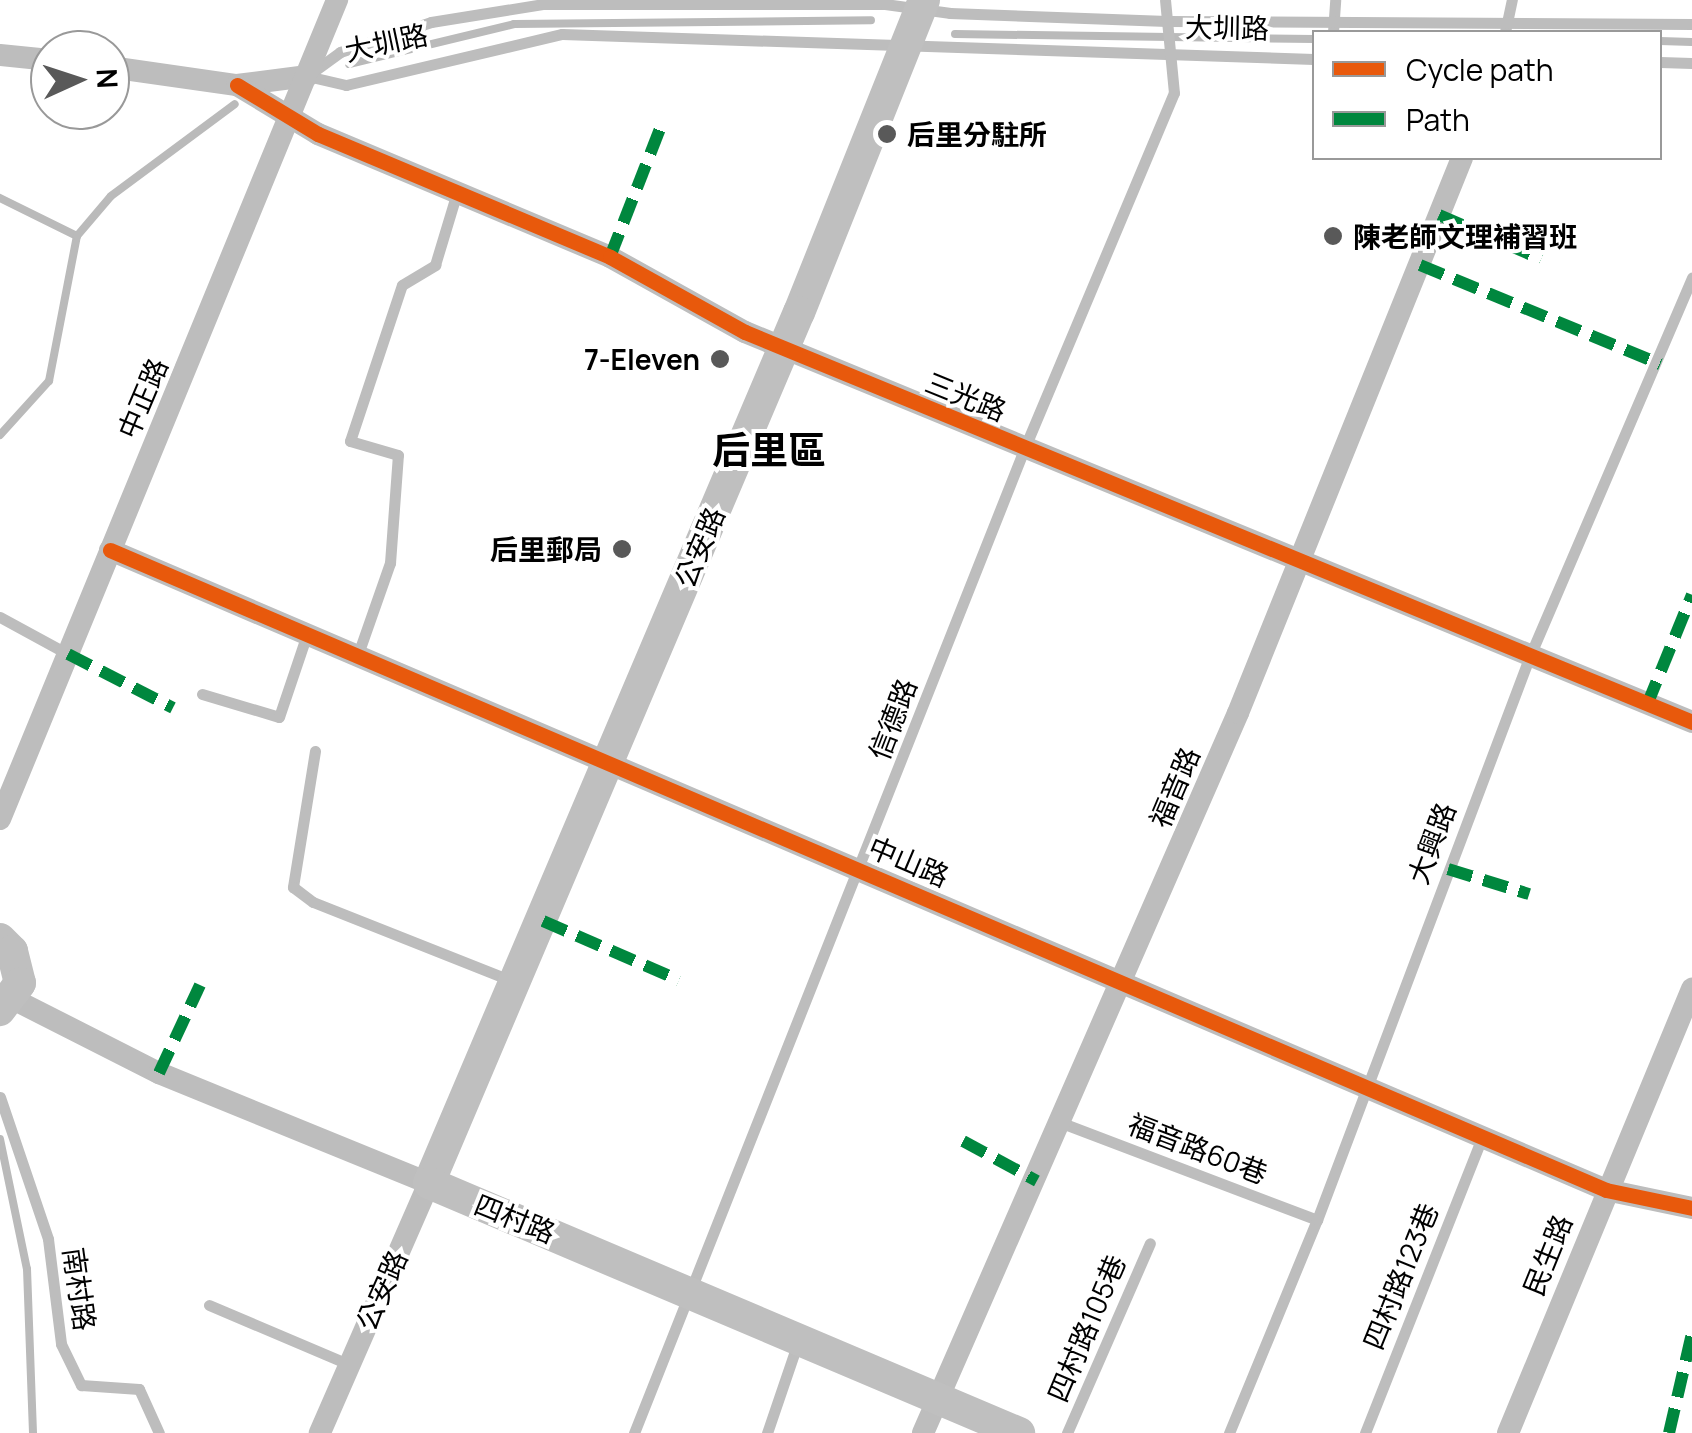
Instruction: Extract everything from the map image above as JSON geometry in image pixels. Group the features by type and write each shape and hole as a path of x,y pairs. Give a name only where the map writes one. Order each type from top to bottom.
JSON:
{"main road":[{"name":"公安路","path":"429,1183 517,983 923,3"},
{"name":"四村路","path":"0,939 20,974 7,1005"},
{"name":"四村路","path":"429,1183 800,1336 1019,1433"}],"street":[{"name":"中正路","path":"0,819 336,0"},
{"path":"0,55 30,58"},
{"name":"大圳路","path":"130,70 238,84 307,76"},
{"name":"三光路","path":"238,84 290,120 610,257 780,347 1692,722"},
{"name":"福音路","path":"924,1433 1062,1122 1118,978 1186,836 1461,160"},
{"name":"中山路","path":"110,550 306,637 1118,978 1363,1089 1606,1190 1692,1208"},
{"name":"民生路","path":"1508,1433 1692,990"},
{"name":"四村路","path":"7,1005 192,1087 429,1183"},
{"name":"公安路","path":"320,1433 429,1183"}],"lane":[{"name":"信德路","path":"634,1433 686,1289 860,868 1025,447 1174,93 1166,0"},
{"path":"1334,26 1335,0"},
{"path":"1506,27 1512,0"},
{"name":"大圳路","path":"307,76 340,52 430,22 543,4 923,3 950,13 1334,26 1692,24"},
{"name":"大圳路","path":"307,76 346,85 562,34 832,38 906,47 1312,59"},
{"path":"1662,62 1692,63"},
{"path":"356,657 390,563 398,455 350,441 402,285 435,265 457,192"},
{"name":"大興路","path":"1229,1433 1317,1220 1363,1089 1529,658 1692,277"},
{"path":"0,616 68,654"},
{"path":"202,694 279,717 306,637"},
{"path":"315,750 294,887 313,902 517,983"},
{"name":"南村路","path":"0,1097 48,1239 62,1344 81,1386 139,1390 159,1433"},
{"name":"福音路60巷","path":"1062,1122 1317,1220"},
{"name":"四村路123巷","path":"1365,1433 1482,1137"},
{"name":"四村路105巷","path":"1068,1433 1150,1243"},
{"path":"210,1305 348,1364"},
{"path":"767,1433 800,1336"}],"waterway":[{"path":"349,64 514,24 871,20"},
{"path":"955,34 1312,39"},
{"path":"1662,41 1692,42"},
{"path":"0,435 49,381 77,236 111,196 235,104"},
{"path":"0,198 77,236"},
{"path":"0,1139 27,1269 33,1433"}],"marked path":[{"path":"610,257 661,126"},
{"path":"1439,215 1541,259"},
{"path":"1420,265 1660,364"},
{"path":"1647,705 1692,595"},
{"path":"68,654 173,708"},
{"path":"1448,869 1529,894"},
{"path":"543,921 679,980"},
{"path":"159,1073 200,985"},
{"path":"963,1141 1037,1181"},
{"path":"1669,1433 1692,1333"}],"cycle path":[{"path":"237,85 318,134 610,257 745,332 1692,722"},
{"path":"110,550 1606,1190 1692,1208"}],"place":[{"name":"后里分駐所","path":"887,134"},
{"name":"陳老師文理補習班","path":"1333,236"},
{"name":"7-Eleven","path":"720,359"},
{"name":"后里郵局","path":"622,549"}],"district":[{"name":"后里區","path":"769,450"}]}
